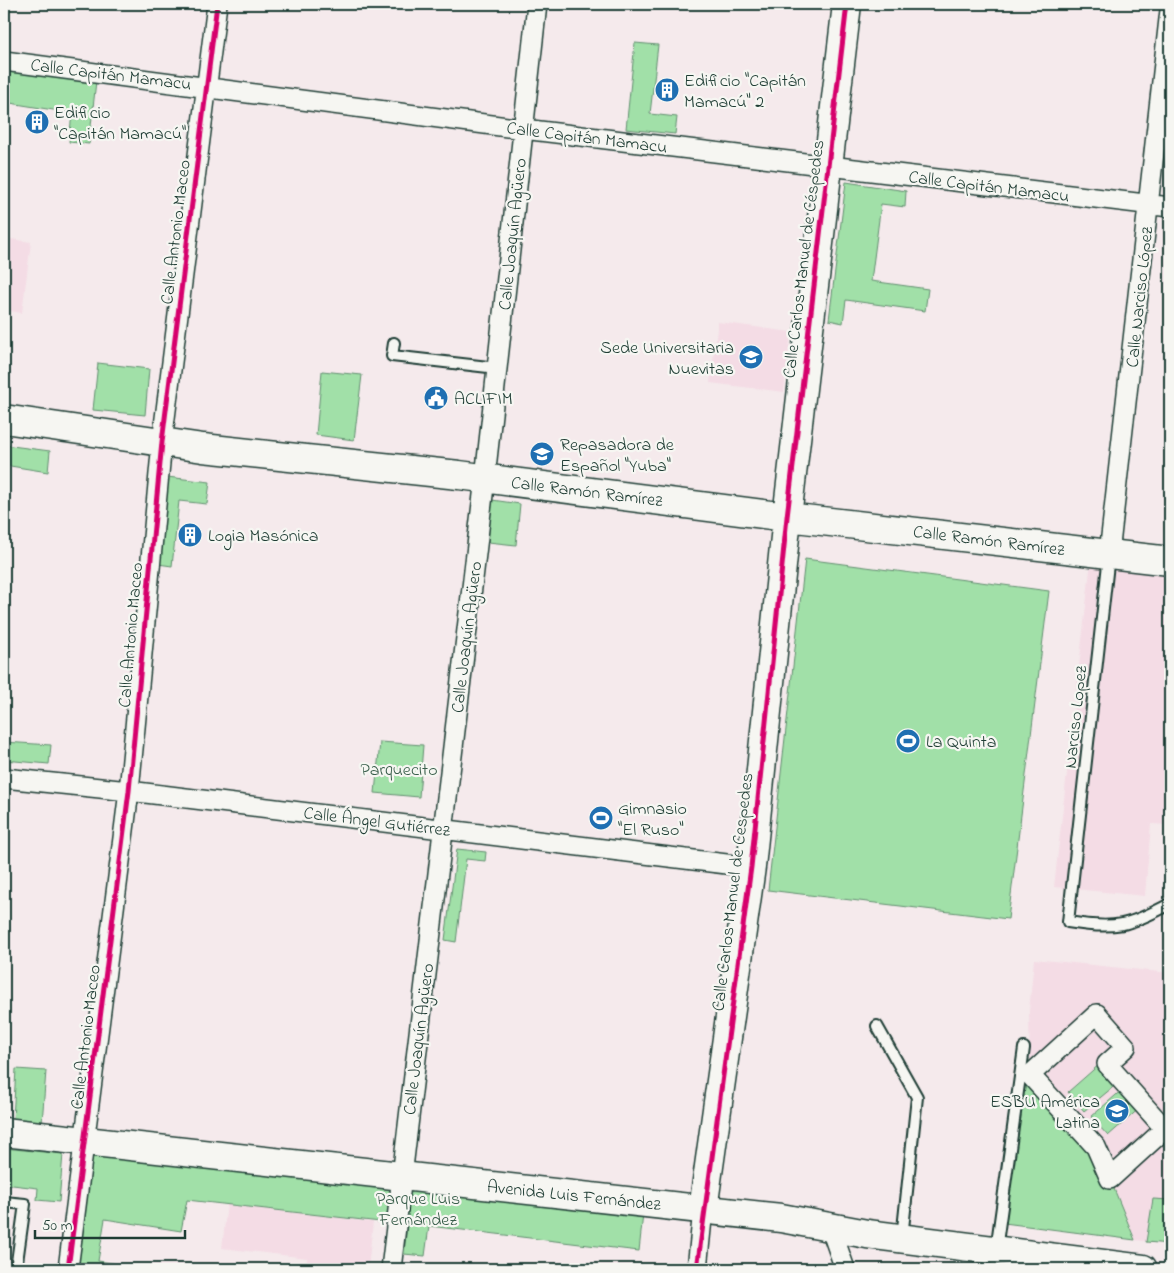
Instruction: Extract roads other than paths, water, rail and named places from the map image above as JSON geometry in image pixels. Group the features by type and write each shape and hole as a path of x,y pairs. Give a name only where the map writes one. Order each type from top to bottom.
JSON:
{"street":[{"name":"Calle Antonio Maceo","path":"68,1269 86,1141 129,791 162,442 217,4"},
{"name":"Calle Joaquín Agüero","path":"391,1269 485,478 536,4"},
{"name":"Calle Carlos Manuel de Céspedes","path":"787,517 847,4"},
{"name":"Calle Narciso López","path":"1110,554 1170,10"},
{"name":"Calle Capitán Mamacu","path":"4,60 523,129 1170,207"},
{"name":"Calle Ramón Ramírez","path":"4,419 162,442 485,478 787,517 1170,561"},
{"name":"Calle Carlos Manuel de Cespedes","path":"697,1269 703,1209 751,867 787,517"},
{"name":"Calle Ángel Gutiérrez","path":"4,778 129,791 751,867"},
{"path":"1097,1014 1126,1046 1107,1064 1165,1128 1110,1179 1096,1147 1030,1075 1097,1014"},
{"name":"Avenida Luis Fernández","path":"4,1132 781,1218 902,1239 1143,1269"},
{"path":"831,1228 845,1269"}],"lane":[{"path":"394,343 392,356 497,368"},
{"name":"Narciso Lopez","path":"1110,554 1068,922 1101,927 1138,921 1170,904"},
{"path":"877,1026 917,1097 902,1239"},
{"path":"996,1250 1024,1048"},
{"path":"4,1202 25,1204 16,1269"}],"place":[{"name":"Edificio \"Capitán Mamacú\" 2","path":"667,90"},
{"name":"Edificio \"Capitán Mamacú\"","path":"37,122"},
{"name":"Sede Universitaria Nuevitas","path":"751,357"},
{"name":"ACLIFIM","path":"436,398"},
{"name":"Repasadora de Español \"Yuba\"","path":"542,454"},
{"name":"Logia Masónica","path":"190,535"},
{"name":"La Quinta","path":"908,741"},
{"name":"Gimnasio \"El Ruso\"","path":"601,818"},
{"name":"ESBU América Latina","path":"1117,1111"}],"park label":[{"name":"Parquecito","path":"399,769"},
{"name":"Parque Luis Fernández","path":"418,1208"}]}
